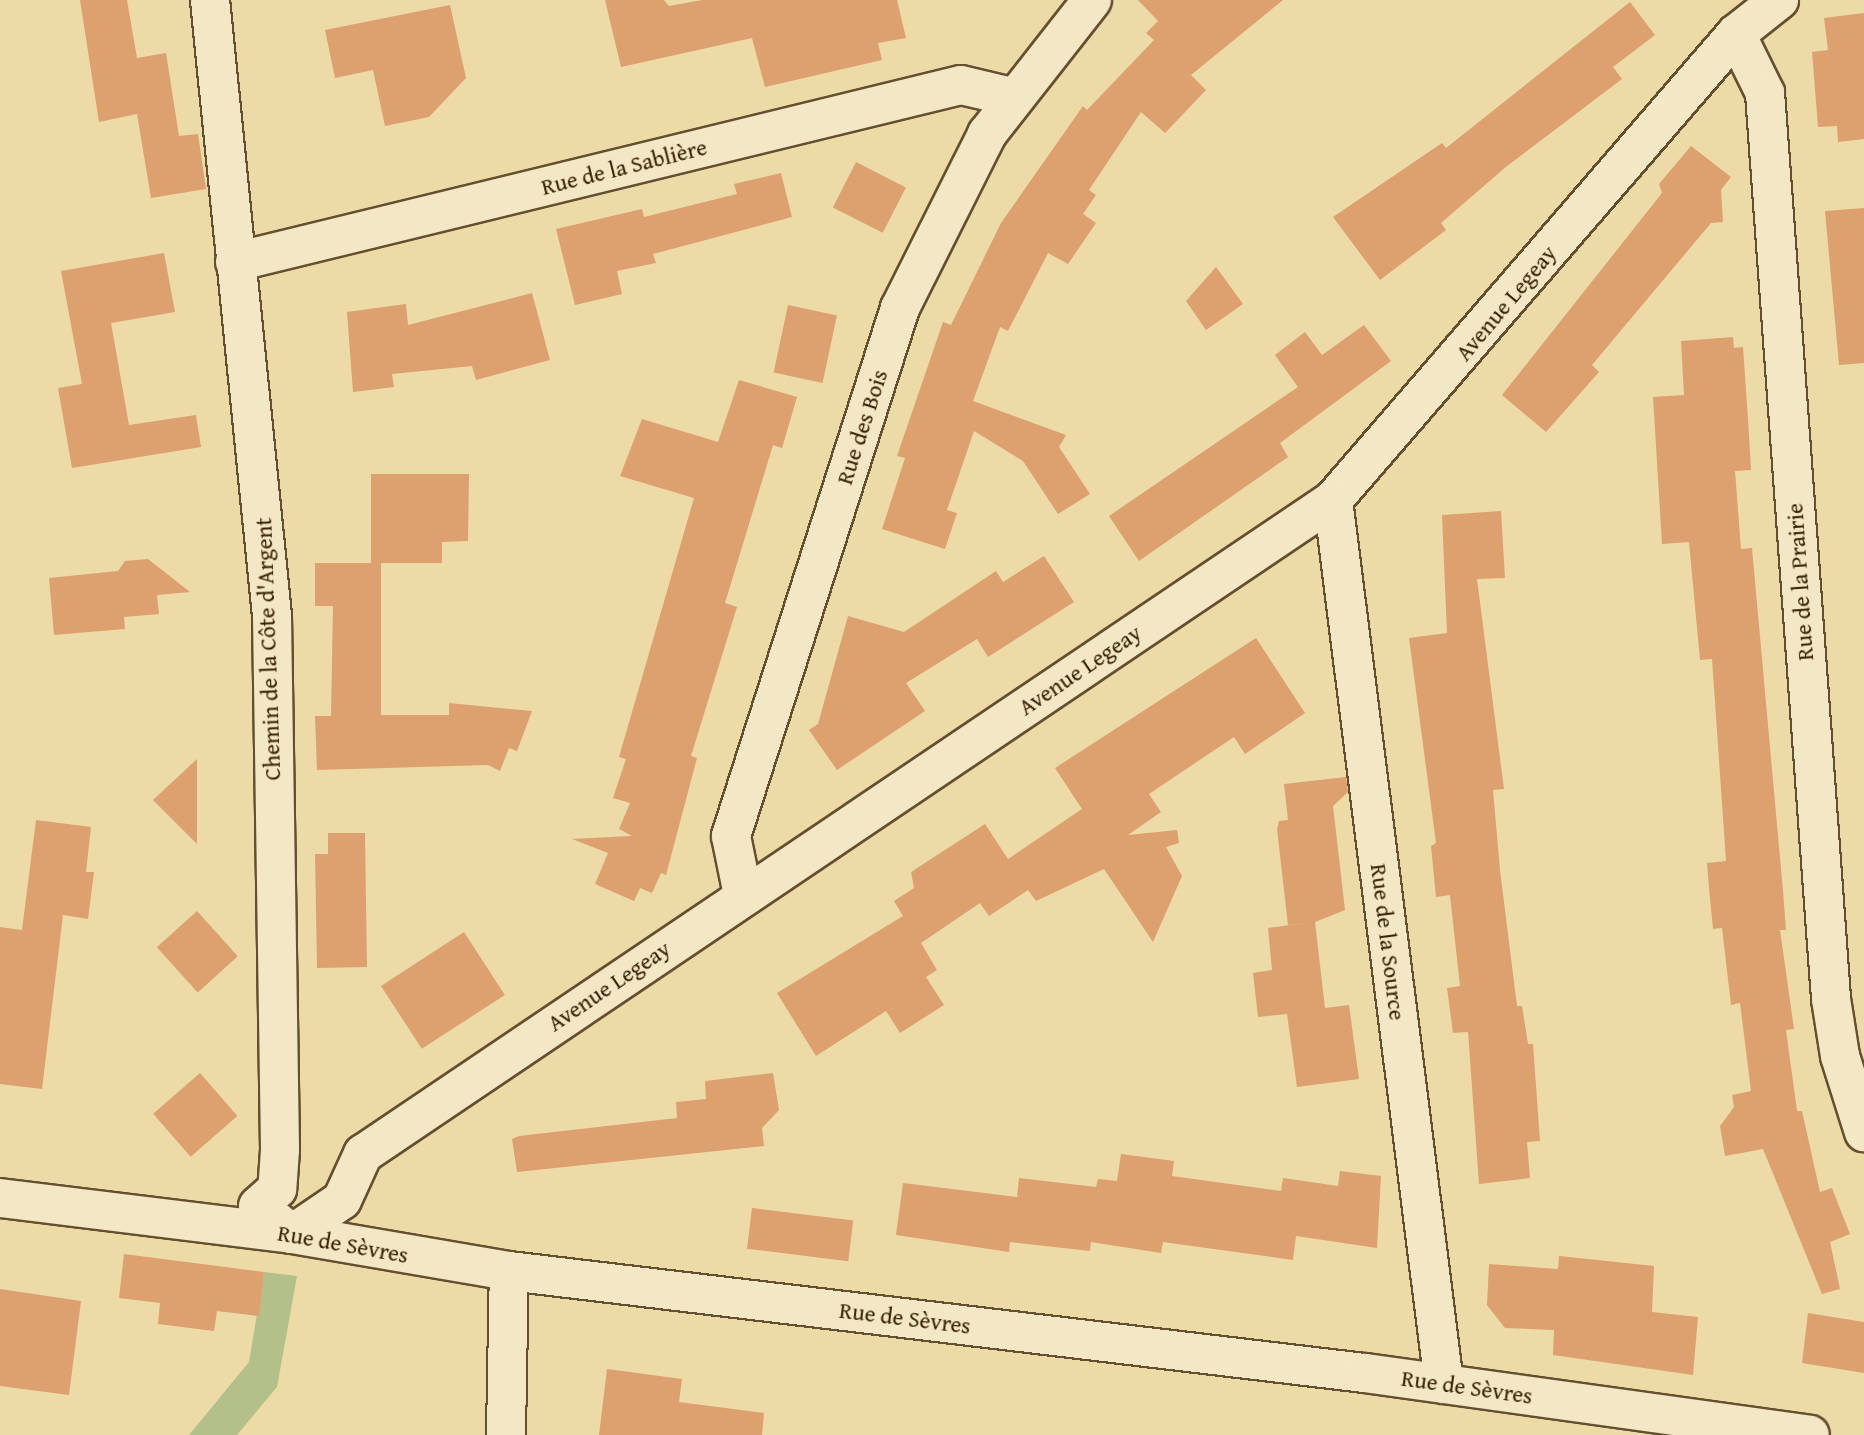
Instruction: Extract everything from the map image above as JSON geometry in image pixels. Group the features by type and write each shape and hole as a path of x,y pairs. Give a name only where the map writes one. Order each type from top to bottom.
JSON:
{"street":[{"name":"Chemin de la Côte d'Argent","path":"210,0 272,616 280,1150 277,1189 258,1206 292,1234"},
{"name":"Rue des Bois","path":"743,895 731,836 900,308 987,134 1013,97 1092,0"},
{"name":"Avenue Legeay","path":"292,1234 342,1200 363,1154 743,895 1333,500 1736,34 1779,0"},
{"name":"Rue de la Prairie","path":"1736,34 1765,93 1831,999 1840,1056 1864,1132"},
{"name":"Rue de la Sablière","path":"235,261 961,85 1013,97"},
{"name":"Rue de la Source","path":"1333,500 1444,1384"},
{"name":"Rue de Sèvres","path":"0,1198 292,1234 509,1270 1444,1384 1810,1435"},
{"path":"506,1435 509,1270"}],"green space":[{"path":"264,1272 297,1276 277,1387 237,1435 189,1435 249,1362"}],"building":[{"path":"80,0 127,0 137,58 166,53 179,136 198,134 206,189 151,198 137,114 99,122"},
{"path":"605,0 664,0 669,6 702,0 897,0 906,38 878,43 882,60 765,87 752,38 621,67"},
{"path":"1138,0 1283,0 1191,75 1206,90 1165,133 1141,112 1089,190 1096,195 1083,214 1096,223 1068,264 1048,253 1008,331 1000,327 973,401 1066,435 1059,447 1090,494 1058,514 1023,461 974,431 947,510 957,513 945,549 882,529 905,458 897,456 943,322 951,325 1001,223 1083,106 1087,110 1154,40 1146,33 1158,21"},
{"path":"1630,2 1655,35 1613,67 1622,79 1507,166 1441,223 1446,230 1380,280 1333,217 1442,143 1446,148"},
{"path":"450,5 466,78 429,117 385,126 373,70 335,78 325,30"},
{"path":"1864,13 1864,139 1838,142 1837,126 1818,127 1812,52 1828,50 1824,18"},
{"path":"1691,146 1731,177 1721,190 1723,222 1711,223 1592,365 1599,372 1546,432 1502,395 1662,193 1659,184"},
{"path":"856,162 906,187 883,233 833,207"},
{"path":"781,173 792,217 653,254 656,263 617,271 622,294 575,305 556,229 642,209 644,217 737,194 734,184"},
{"path":"1864,208 1864,363 1839,365 1825,211"},
{"path":"164,253 175,312 111,323 129,425 196,415 201,447 72,468 58,388 82,384 61,271"},
{"path":"1216,267 1243,304 1206,330 1186,301"},
{"path":"532,293 550,360 476,380 472,366 392,374 394,387 353,392 347,312 406,304 408,325"},
{"path":"788,305 837,315 823,383 774,372"},
{"path":"1364,325 1391,361 1280,443 1288,457 1139,561 1109,516 1298,387 1275,355 1305,332 1322,355"},
{"path":"1733,337 1734,348 1743,347 1751,470 1735,471 1741,549 1752,548 1786,930 1780,930 1794,1029 1786,1030 1797,1111 1802,1111 1820,1192 1832,1188 1850,1234 1830,1242 1840,1289 1822,1294 1763,1149 1725,1156 1720,1126 1734,1107 1732,1095 1751,1091 1740,1003 1731,1005 1722,928 1713,929 1709,888 1707,863 1726,861 1712,659 1700,660 1689,542 1662,544 1653,397 1684,395 1681,341"},
{"path":"739,380 797,397 782,448 773,445 725,603 737,607 691,756 697,758 666,875 661,873 652,893 640,888 634,901 595,884 608,853 572,839 632,836 619,829 630,803 613,798 626,759 619,757 694,498 620,476 642,419 718,442"},
{"path":"371,474 469,474 468,541 442,542 442,563 371,563"},
{"path":"1501,511 1505,578 1477,579 1504,789 1493,790 1500,870 1517,1006 1522,1006 1528,1044 1533,1044 1540,1141 1527,1142 1530,1178 1479,1184 1468,1032 1453,1033 1447,988 1460,986 1450,895 1436,897 1431,846 1436,843 1409,638 1447,633 1442,515"},
{"path":"1044,556 1074,602 988,657 977,639 906,683 925,711 837,770 809,730 818,724 848,616 904,632 996,571 1003,582"},
{"path":"148,559 190,592 157,595 159,614 124,617 125,629 54,635 49,578 118,571 125,561"},
{"path":"315,563 381,563 381,715 449,715 449,703 532,711 517,751 509,748 500,771 488,765 317,770 315,716 331,716 333,606 315,606"},
{"path":"1256,638 1305,713 1245,754 1234,737 1149,794 1161,812 1128,835 1177,830 1179,843 1166,847 1182,876 1153,942 1104,869 1036,901 1028,890 989,916 980,903 921,943 937,970 926,977 944,1005 900,1033 886,1011 816,1056 777,993 903,916 894,901 914,888 911,872 985,824 1008,859 1082,809 1055,768"},
{"path":"197,759 197,844 153,800"},
{"path":"1346,777 1348,792 1333,806 1345,910 1315,922 1325,1008 1349,1005 1359,1079 1297,1087 1287,1014 1258,1017 1253,973 1272,970 1268,928 1312,922 1288,925 1277,829 1279,821 1288,820 1284,784"},
{"path":"36,820 91,827 86,872 94,872 88,919 63,915 42,1089 0,1084 0,927 22,930"},
{"path":"328,833 365,833 367,967 317,968 315,854 328,854"},
{"path":"197,911 238,956 198,992 157,947"},
{"path":"464,932 505,995 422,1049 381,986"},
{"path":"200,1073 237,1116 191,1157 153,1114"},
{"path":"773,1073 779,1110 762,1128 764,1146 517,1172 512,1139 519,1136 677,1118 676,1102 706,1099 705,1081"},
{"path":"1121,1154 1174,1161 1172,1176 1281,1191 1283,1178 1338,1186 1340,1171 1381,1176 1377,1248 1296,1236 1293,1260 1163,1242 1161,1253 1091,1242 1090,1251 1010,1242 1009,1252 896,1235 903,1183 1017,1197 1019,1178 1096,1187 1098,1179 1117,1181"},
{"path":"752,1208 853,1220 848,1261 747,1249"},
{"path":"124,1254 264,1272 259,1316 217,1311 214,1331 158,1324 160,1303 119,1298"},
{"path":"1559,1256 1654,1266 1652,1312 1698,1317 1693,1375 1553,1355 1554,1330 1505,1328 1487,1305 1489,1264 1558,1269"},
{"path":"0,1289 81,1301 69,1395 0,1386"},
{"path":"1808,1313 1864,1322 1864,1373 1802,1363"},
{"path":"607,1369 682,1379 679,1402 764,1413 762,1435 599,1435"}]}
